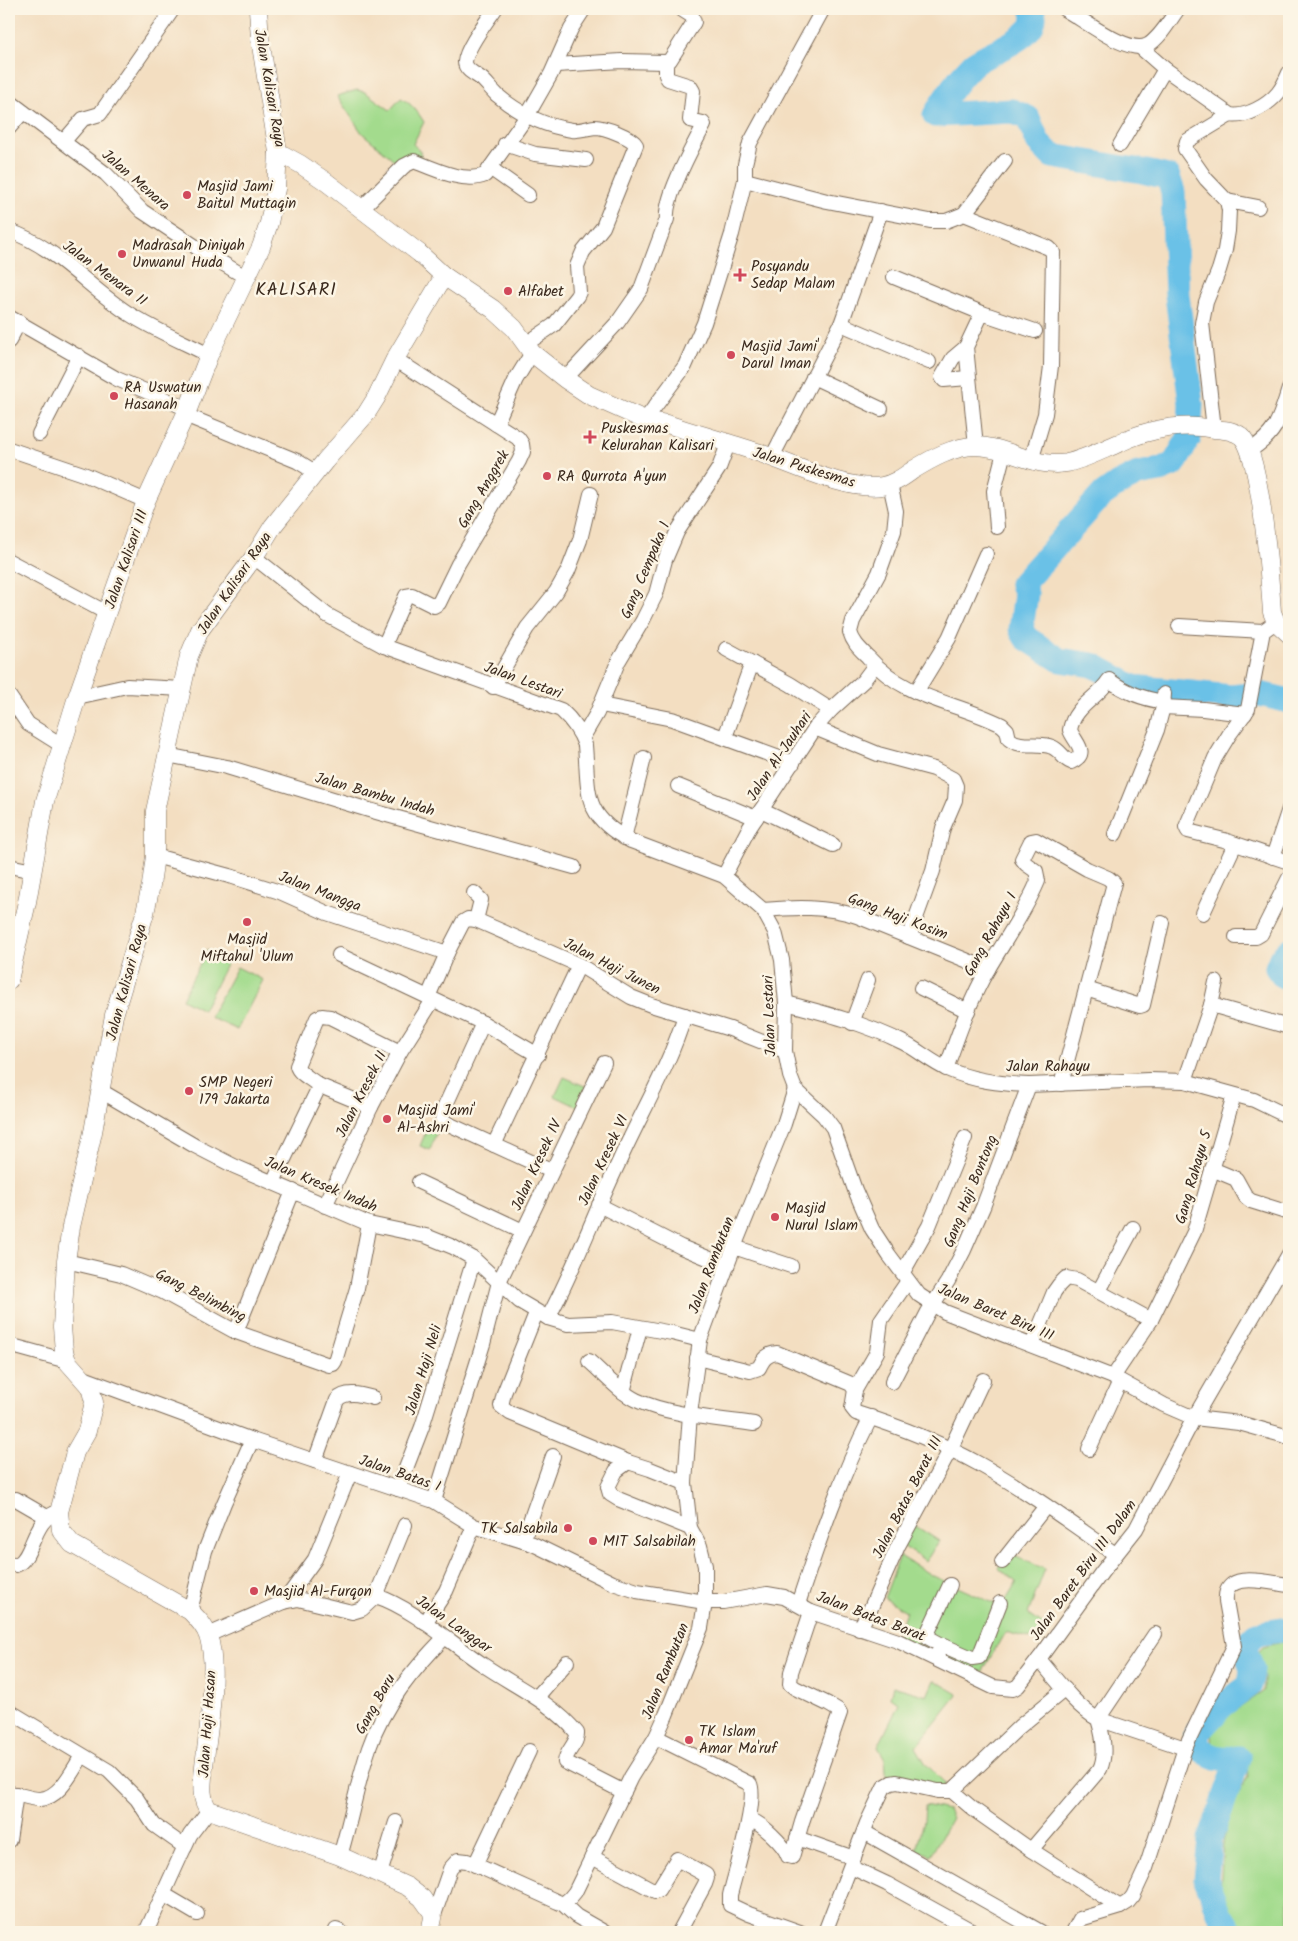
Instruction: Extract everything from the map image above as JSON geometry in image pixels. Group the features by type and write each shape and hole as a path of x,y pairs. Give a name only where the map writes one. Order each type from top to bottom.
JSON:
{"street":[{"path":"64,141 85,117 100,114 173,9"},
{"name":"Jalan Kalisari Raya","path":"74,1369 62,1342 66,1261 71,1227 101,1091 114,1015 145,913 151,885 155,812 189,656 200,630 254,557 273,526 315,472 366,414 376,398 394,359 444,276 419,253 310,170 278,152 260,39 258,9"},
{"path":"495,9 478,35 465,64 467,69 483,80 496,94 537,121 572,130 605,128 635,142 635,148 604,227 583,252 577,266 579,292 554,325 529,349 496,424"},
{"path":"361,209 409,162 414,161 441,172 473,178 485,175 505,144 527,116 556,65 571,29 584,9"},
{"path":"565,379 618,322 641,289 667,219 666,213 675,186 704,125 703,123 690,120 693,91 690,86 668,79 666,75 668,61 678,51 694,19 681,9"},
{"path":"645,420 685,366 704,323 732,234 745,180 745,164 750,143 822,9"},
{"path":"1064,9 1114,39 1130,46 1140,47 1147,45 1159,35 1178,9"},
{"path":"1140,47 1164,69 1230,115"},
{"path":"556,65 622,61 668,61"},
{"path":"1120,145 1164,69"},
{"path":"1209,428 1202,323 1206,302 1225,250 1228,231 1227,202 1196,165 1185,149 1185,145 1188,141 1230,115 1245,115 1274,97 1282,88 1289,73"},
{"name":"Jalan Menara","path":"9,100 106,174 142,211 247,278"},
{"path":"9,128 23,112"},
{"path":"505,144 535,154 586,160"},
{"name":"Jalan Kalisari III","path":"9,978 33,871 46,801 77,697 146,502 209,355 258,256 269,223 276,189 278,152"},
{"path":"745,180 827,201 930,221 946,221 964,214 1005,161"},
{"path":"490,168 528,195"},
{"path":"1227,202 1258,207"},
{"path":"772,457 841,324 881,211"},
{"path":"964,214 1049,248 1053,252 1051,366 1045,414 1031,461"},
{"name":"Jalan Menara II","path":"9,231 20,234 46,250 130,315 209,355"},
{"name":"Jalan Puskesmas","path":"444,276 494,309 514,328 529,349 565,379 589,395 645,420 667,424 844,482 876,487 890,484 938,457 955,450 976,446 1004,452 1031,461 1054,464 1070,462 1140,434 1182,426 1209,428 1239,434 1250,450"},
{"path":"894,277 982,313 1035,331"},
{"path":"968,378 944,380 942,377 953,358 966,346 982,313"},
{"path":"9,341 14,319 117,379 297,461 315,472"},
{"path":"841,324 929,362"},
{"path":"966,346 976,446"},
{"path":"39,434 79,356"},
{"name":"Gang Anggrek","path":"384,646 406,596 412,595 434,606 439,603 458,564 515,469 523,452 522,444 518,438 394,359"},
{"path":"813,377 881,409"},
{"path":"1289,389 1270,435 1250,450 1258,483 1264,530 1272,612 1269,626 1252,686 1247,712 1229,735 1215,758 1186,827 1188,831 1211,836 1289,862"},
{"name":"Gang Cempaka 1","path":"582,738 600,705 618,662 656,594 677,532 719,468 728,444"},
{"path":"9,448 86,475 146,502"},
{"path":"996,527 994,491 1004,452"},
{"path":"890,484 896,511 894,531 880,573 853,621 850,632 855,644 888,677 946,705 997,723 1005,728 1009,739 1019,744 1051,747 1071,762 1078,758 1080,752 1080,748 1070,730 1075,716 1082,706 1101,692 1109,680 1135,695 1203,709 1247,712"},
{"path":"493,687 527,628 556,592 568,571 580,540 591,494"},
{"path":"916,692 949,638 986,554"},
{"name":"Jalan Lestari","path":"254,557 327,615 384,646 561,710 570,719 585,745 589,799 605,824 624,838 724,876 763,910 775,932 780,951 786,1003 785,1051 790,1076 795,1089"},
{"path":"9,560 107,613"},
{"path":"1179,626 1269,626 1289,634"},
{"path":"726,649 790,684 831,710"},
{"path":"725,737 752,663"},
{"name":"Jalan Al-Jauhari","path":"724,876 758,814 815,728 831,710 864,680 875,665"},
{"path":"77,697 127,686 182,689"},
{"path":"9,696 28,724 63,746"},
{"path":"1115,834 1157,730 1164,701"},
{"path":"600,705 672,719 793,763"},
{"path":"815,728 878,754 941,772 952,779 956,786 955,800 943,828 933,871 909,937"},
{"name":"Jalan Bambu Indah","path":"167,755 227,767 369,810 574,867"},
{"path":"624,838 644,758"},
{"path":"678,786 758,814 833,845"},
{"path":"1273,858 1289,809"},
{"name":"Gang Rahayu I","path":"946,1069 968,1011 988,969 1008,939 1038,881 1036,872 1023,862 1024,853 1033,840 1108,878 1114,883 1086,989"},
{"path":"1203,913 1235,844"},
{"name":"Jalan Mangga","path":"154,856 233,877 280,892 327,913 447,954"},
{"path":"9,866 33,871"},
{"path":"1236,938 1256,937 1261,934 1289,878"},
{"path":"447,954 458,929 468,919 476,920 481,900 474,893"},
{"name":"Gang Haji Kosim","path":"763,910 815,907 837,910 857,916 988,969"},
{"name":"Jalan Haji Junen","path":"476,920 579,965 631,997 730,1030 785,1051"},
{"path":"1061,1084 1086,989 1140,1006 1143,1005 1162,923"},
{"name":"Jalan Kresek II","path":"325,1206 400,1052 431,998 447,954"},
{"path":"339,955 483,1023 538,1055"},
{"path":"494,1145 579,965"},
{"path":"852,1023 868,980"},
{"path":"1185,1081 1211,1005 1216,982"},
{"path":"922,988 968,1011"},
{"name":"Jalan Rahayu","path":"786,1003 852,1023 902,1042 946,1069 974,1079 1013,1085 1150,1080 1185,1081 1254,1100 1288,1115"},
{"path":"1211,1005 1289,1027"},
{"name":"Jalan Kresek VI","path":"628,1462 510,1414 501,1406 504,1393 542,1316 576,1260 598,1205 671,1056 684,1015"},
{"path":"372,1107 318,1085 313,1079 300,1072 297,1066 314,1023 317,1018 322,1016 330,1018 400,1052"},
{"path":"483,1023 441,1117 444,1123 550,1171"},
{"name":"Jalan Kresek IV","path":"434,1501 483,1344 499,1282 550,1171 604,1063"},
{"path":"273,1182 317,1094 318,1085"},
{"name":"Gang Haji Bontong","path":"892,1382 932,1304 948,1281 964,1250 983,1208 1029,1085"},
{"name":"Jalan Rambutan","path":"563,1904 574,1892 624,1792 656,1737 701,1628 705,1566 700,1546 690,1528 685,1483 690,1414 700,1340 734,1247 779,1138 795,1089"},
{"name":"Jalan Baret Biru III","path":"795,1089 824,1116 833,1128 855,1190 872,1229 889,1256 919,1295 945,1312 1116,1379 1164,1405 1194,1418 1239,1423 1289,1437"},
{"name":"Jalan Kresek Indah","path":"101,1091 195,1146 234,1166 369,1224 426,1236 474,1259 519,1301 542,1316 568,1324 612,1322 700,1340"},
{"name":"Gang Rahayu 5","path":"1089,1449 1116,1379 1151,1320 1199,1221 1234,1095"},
{"path":"965,1138 936,1211 906,1276 881,1320 877,1352 855,1390 852,1404 853,1410 856,1413 950,1450 987,1469 1046,1506 1115,1554"},
{"path":"1212,1169 1236,1179 1246,1197 1251,1201 1289,1213"},
{"path":"419,1182 523,1231"},
{"path":"236,1332 293,1191"},
{"path":"598,1205 727,1266"},
{"name":"Gang Belimbing","path":"66,1261 121,1274 163,1292 236,1332 329,1365 335,1361 357,1288 369,1224"},
{"path":"1099,1292 1133,1228"},
{"path":"734,1247 791,1266"},
{"name":"Jalan Haji Neli","path":"398,1489 422,1427 474,1259"},
{"name":"Jalan Baret Biru III Dalam","path":"1039,1659 1115,1554 1140,1523 1194,1418 1288,1259"},
{"path":"1032,1345 1054,1292 1066,1278 1073,1278 1151,1320"},
{"path":"623,1392 640,1328"},
{"name":"Jalan Batas I","path":"9,1345 252,1440 434,1501 474,1526 523,1541 577,1564 613,1583 636,1591 704,1602"},
{"path":"697,1358 750,1371 759,1368 765,1358 771,1353 777,1353 851,1384 855,1390"},
{"path":"589,1361 623,1392 649,1405 690,1414 754,1424"},
{"path":"9,1563 16,1565 22,1562 40,1527 53,1514 75,1452 87,1431 93,1409 92,1391 74,1369"},
{"name":"Jalan Batas Barat III","path":"858,1628 870,1612 898,1546 950,1450 983,1380"},
{"path":"315,1461 340,1396 346,1394 373,1398"},
{"path":"798,1604 830,1509 852,1455 871,1418"},
{"path":"190,1611 205,1551 252,1440"},
{"path":"523,1541 553,1456"},
{"path":"685,1483 650,1468 628,1462 616,1471 608,1487 610,1494 690,1528"},
{"path":"284,1602 315,1559 350,1473"},
{"path":"16,1499 53,1514 61,1530 72,1544 190,1611 202,1624 208,1635 284,1602 298,1599 352,1612 362,1609 376,1596 405,1525"},
{"path":"1002,1562 1046,1506"},
{"path":"425,1623 446,1591 474,1526"},
{"path":"1073,1932 1080,1919 1120,1907 1133,1896 1146,1868 1185,1748 1234,1646 1225,1593 1234,1582 1244,1580 1289,1585"},
{"path":"950,1585 928,1632 929,1638 972,1658 979,1657 1000,1603"},
{"name":"Jalan Batas Barat","path":"704,1602 723,1602 767,1594 784,1597 811,1612 898,1641 993,1687 1013,1689 1018,1686 1039,1659"},
{"name":"Jalan Langgar","path":"376,1596 387,1600 425,1623 484,1666 536,1697 577,1733 577,1739 566,1755 565,1762 624,1792"},
{"path":"749,1819 762,1826 785,1848 790,1857 793,1856 797,1838 839,1717 838,1710 790,1684 811,1612"},
{"path":"1030,1850 1100,1769 1103,1763 1104,1750 1098,1719 1155,1634"},
{"name":"Jalan Haji Hasan","path":"208,1635 212,1677 202,1788 204,1804 209,1810"},
{"name":"Gang Baru","path":"340,1856 369,1748 380,1722 403,1684 444,1638"},
{"path":"936,1658 942,1645"},
{"path":"1039,1659 1091,1716 1185,1748"},
{"path":"536,1697 567,1662"},
{"path":"952,1791 1020,1727 1065,1689"},
{"path":"9,1711 104,1768 137,1799 154,1825 185,1847"},
{"path":"656,1737 750,1784 753,1792 749,1819 730,1895 730,1905 749,1914 800,1932"},
{"path":"474,1864 529,1751"},
{"path":"9,1840 12,1794 38,1799 48,1798 62,1786 82,1756"},
{"path":"825,1932 884,1786 897,1782 938,1791 952,1791 973,1809 1030,1850 1120,1907"},
{"path":"146,1932 190,1835 209,1810 340,1856 408,1887 417,1892 427,1905 432,1925"},
{"path":"380,1874 396,1822"},
{"path":"864,1832 1041,1932"},
{"path":"797,1838 853,1862 887,1884 974,1932"},
{"path":"592,1857 655,1891 658,1890 677,1859 706,1875 708,1878 679,1932"},
{"path":"432,1925 452,1864 462,1860 563,1904 576,1916 604,1932"},
{"path":"163,1894 197,1914"}],"green space":[{"path":"357,90 365,92 390,110 401,98 414,108 424,122 413,144 420,151 421,158 394,160 362,133 337,96"},
{"path":"207,950 228,961 203,1010 182,999"},
{"path":"237,967 263,980 237,1030 210,1017"},
{"path":"564,1077 587,1087 578,1107 555,1096"},
{"path":"430,1122 439,1126 430,1150 420,1146"},
{"path":"914,1525 939,1541 926,1561 901,1545"},
{"path":"1007,1553 1045,1569 1028,1614 1046,1627 1037,1640 1005,1632 980,1676 895,1642 906,1611 884,1598 900,1556 931,1575 1002,1607 1017,1582 998,1568"},
{"path":"1282,1642 1289,1647 1289,1932 1244,1932 1220,1893 1223,1844 1228,1814 1248,1776 1246,1758 1229,1758 1212,1748 1211,1734 1222,1720 1264,1691 1264,1676 1254,1657 1263,1647"},
{"path":"934,1680 958,1694 916,1747 926,1764 945,1783 941,1793 887,1784 885,1759 878,1747 899,1704 890,1697 893,1686 927,1696"},
{"path":"925,1805 948,1810 952,1818 931,1855 916,1850 924,1821"}],"waterway":[{"path":"1032,9 1034,19 1030,28 1023,36 972,65 952,89 935,115 1012,111 1028,118 1038,142 1052,156 1168,177 1173,192 1177,295 1191,404 1189,438 1174,464 1160,470 1138,474 1118,484 1101,496 1022,584 1026,594 1021,629 1026,638 1060,660 1093,665 1133,687 1231,697 1260,694 1289,701"},
{"path":"1289,950 1281,958 1277,968 1283,976 1289,978"},
{"path":"1231,1932 1220,1914 1206,1879 1210,1839 1239,1758 1222,1758 1208,1754 1198,1747 1196,1734 1222,1706 1250,1685 1252,1669 1244,1646 1256,1634 1289,1629"}],"place":[{"name":"Masjid Jami Baitul Muttaqin","path":"187,195"},
{"name":"Madrasah Diniyah Unwanul Huda","path":"122,254"},
{"name":"Posyandu Sedap Malam","path":"740,275"},
{"name":"Alfabet","path":"508,291"},
{"name":"Masjid Jami' Darul Iman","path":"731,355"},
{"name":"RA Uswatun Hasanah","path":"114,396"},
{"name":"Puskesmas Kelurahan Kalisari","path":"590,437"},
{"name":"RA Qurrota A'yun","path":"547,476"},
{"name":"Masjid Miftahul 'Ulum","path":"247,922"},
{"name":"SMP Negeri 179 Jakarta","path":"189,1091"},
{"name":"Masjid Jami' Al-Ashri","path":"387,1119"},
{"name":"Masjid Nurul Islam","path":"775,1217"},
{"name":"TK Salsabila","path":"568,1528"},
{"name":"MIT Salsabilah","path":"593,1541"},
{"name":"Masjid Al-Furqon","path":"254,1591"},
{"name":"TK Islam Amar Ma'ruf","path":"689,1740"}],"district":[{"name":"KALISARI","path":"296,289"}]}
